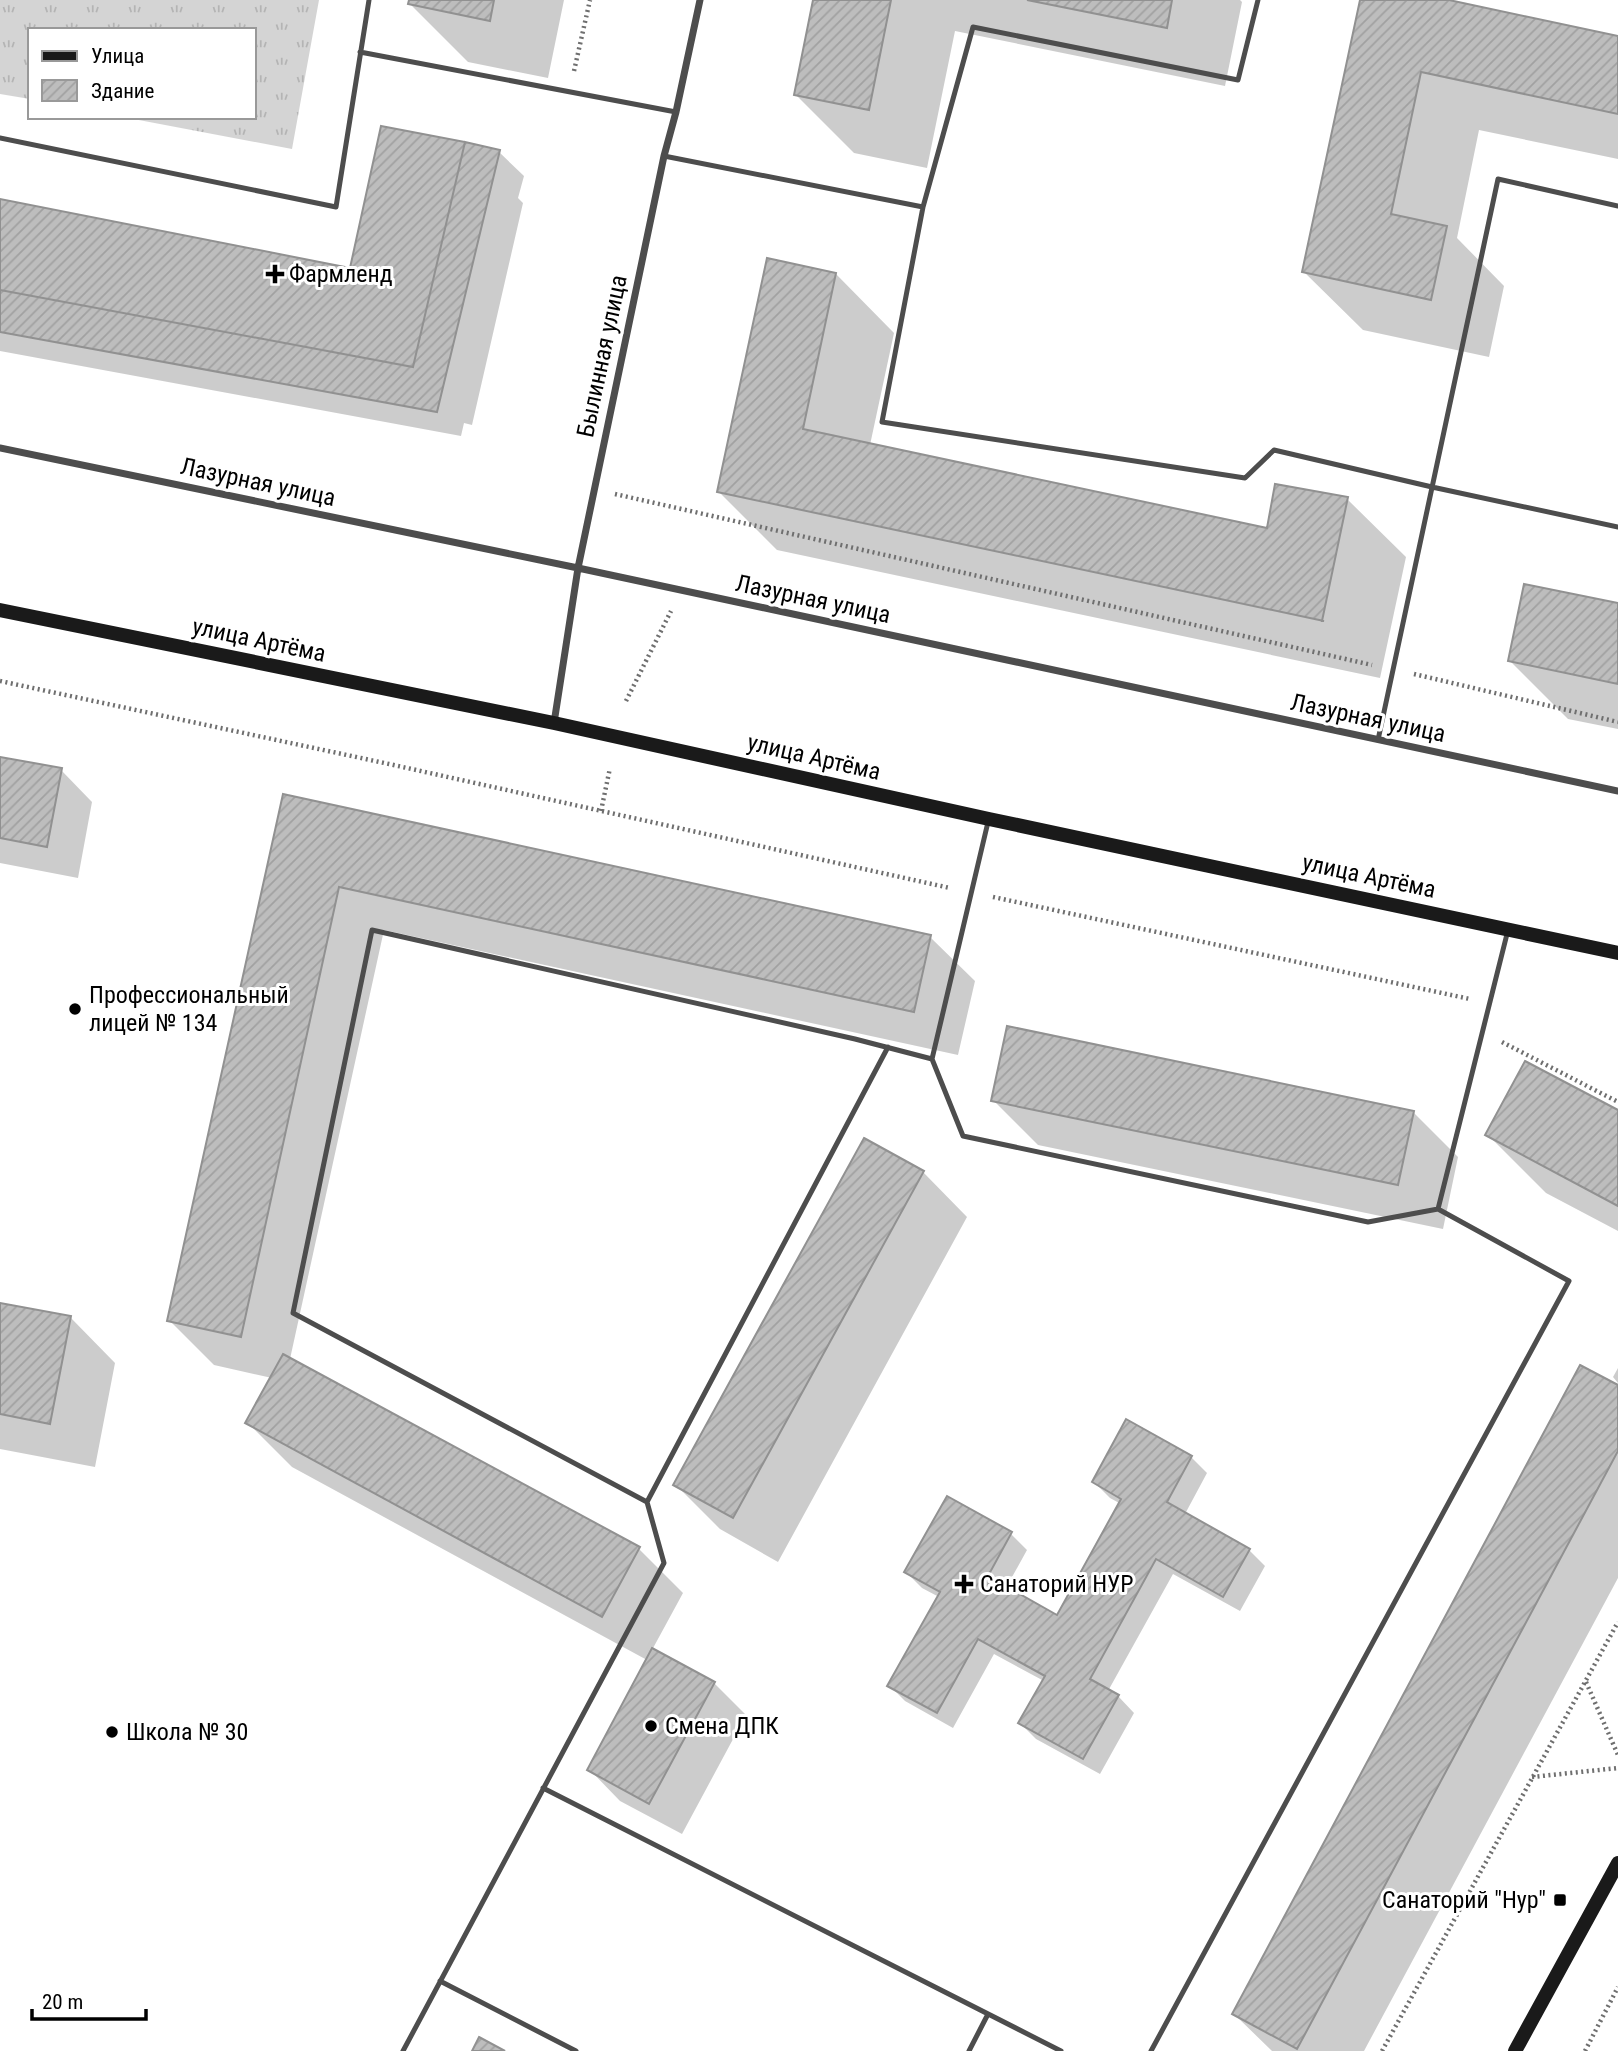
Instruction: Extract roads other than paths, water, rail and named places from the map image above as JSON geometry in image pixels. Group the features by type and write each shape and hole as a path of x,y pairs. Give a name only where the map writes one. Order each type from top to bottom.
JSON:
{"main road":[{"name":"улица Артёма","path":"0,610 554,723 1618,953"},
{"path":"1515,2051 1618,1863"}],"street":[{"name":"Былинная улица","path":"554,723 578,568 664,156 700,0"},
{"name":"Лазурная улица","path":"0,448 578,568 1618,791"}],"lane":[{"path":"0,138 336,207 369,0"},
{"path":"1258,0 1238,80 973,27 923,207 882,422 1245,478 1274,450 1433,488 1618,527"},
{"path":"360,52 676,112"},
{"path":"664,156 923,207"},
{"path":"1378,740 1498,179 1618,206"},
{"path":"989,819 932,1059 963,1136 1368,1222 1438,1209 1569,1281 1151,2051"},
{"path":"1438,1209 1508,929"},
{"path":"647,1502 293,1313 372,930 932,1059"},
{"path":"402,2051 664,1563 647,1502 888,1047"},
{"path":"543,1788 1062,2051"},
{"path":"440,1981 576,2051"},
{"path":"968,2051 988,2014"}],"place":[{"name":"Фармленд","path":"275,274"},
{"name":"Профессиональный лицей № 134","path":"75,1009"},
{"name":"Санаторий НУР","path":"964,1584"},
{"name":"Смена ДПК","path":"651,1726"},
{"name":"Школа № 30","path":"112,1732"},
{"name":"Санаторий \"Нур\"","path":"1560,1900"}]}
